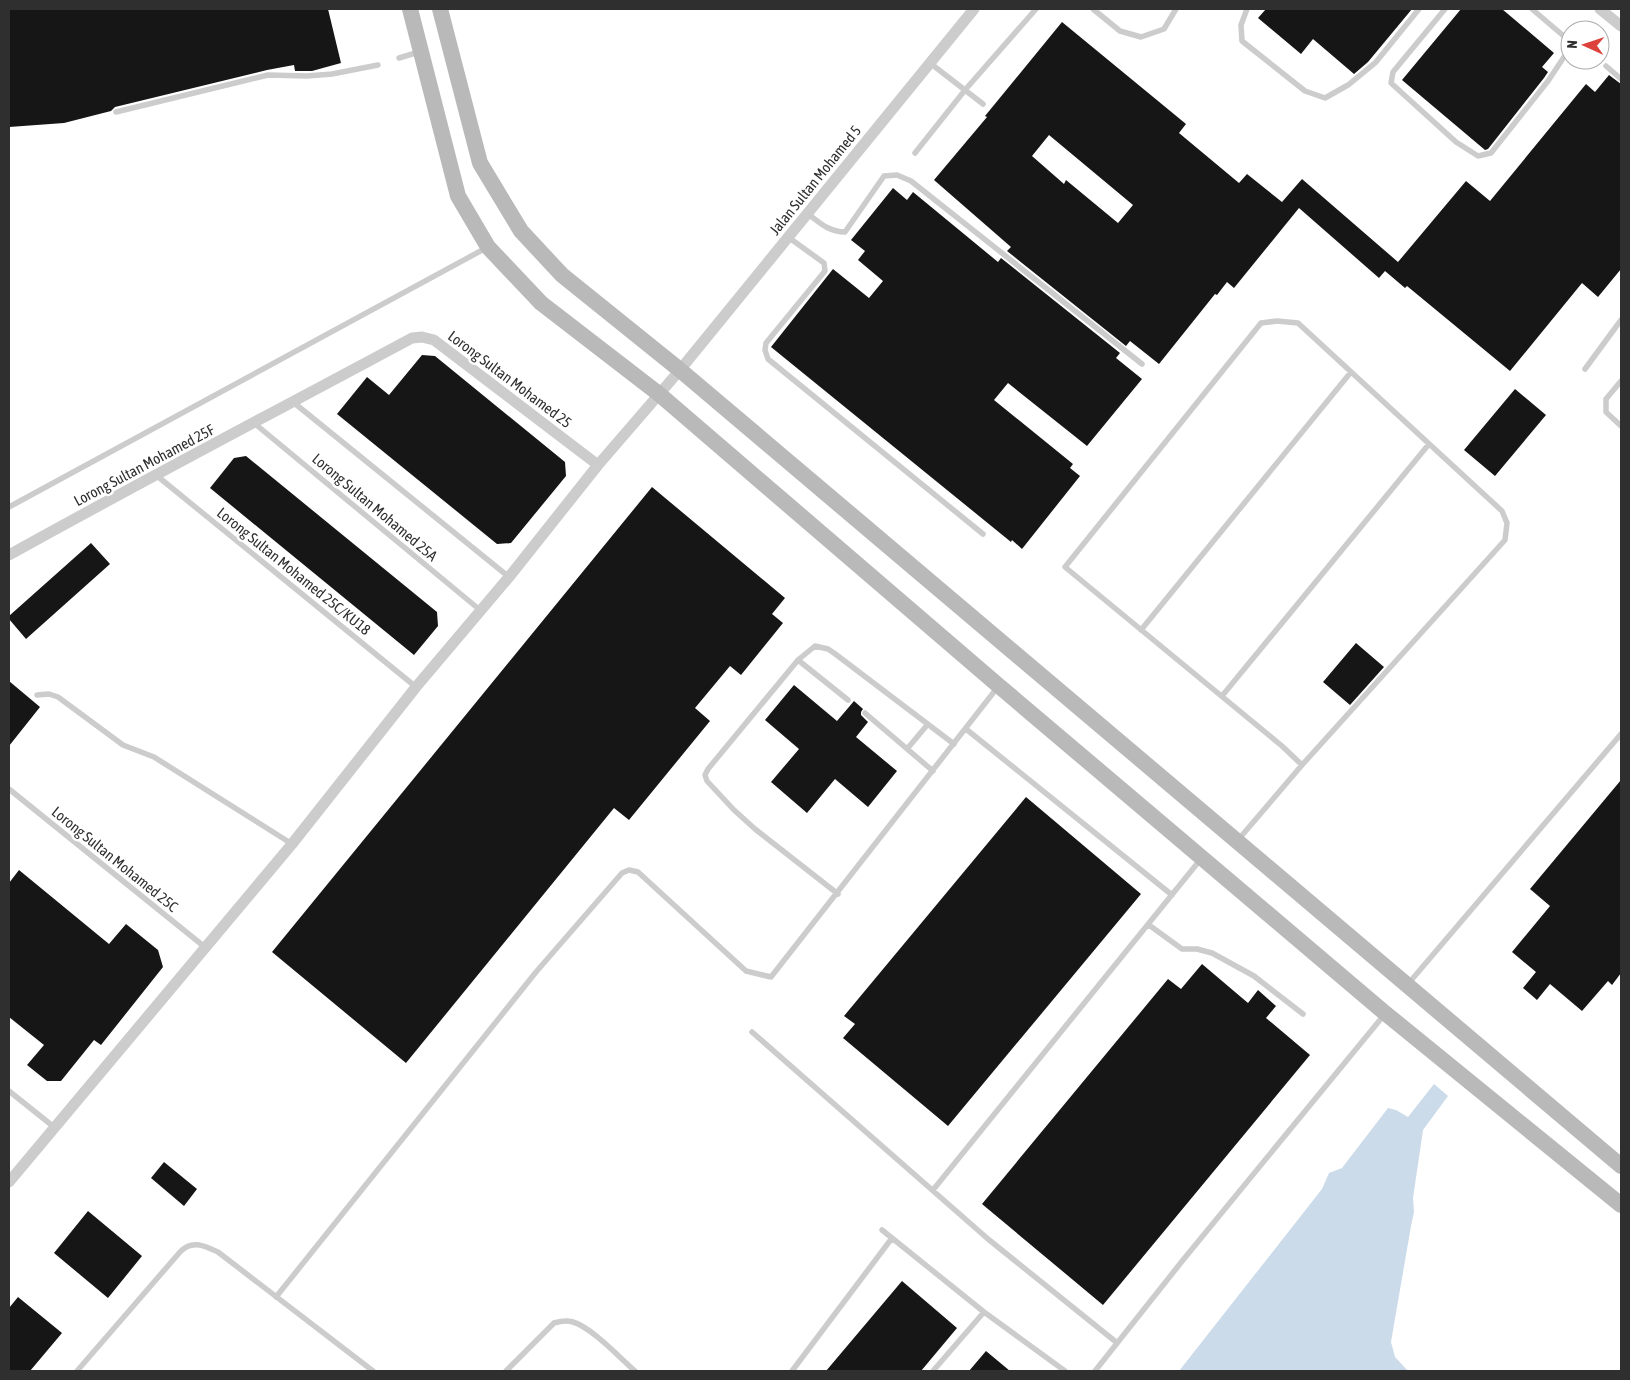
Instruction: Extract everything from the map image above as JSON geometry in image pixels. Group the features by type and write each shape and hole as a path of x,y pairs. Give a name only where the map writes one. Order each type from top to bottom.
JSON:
{"street":[{"path":"410,9 458,196 488,248 541,303 659,394 999,686 1385,1013 1621,1205"},
{"path":"440,9 480,163 521,232 562,275 680,370 1621,1166"},
{"name":"Jalan Sultan Mohamed 5","path":"9,1182 292,844 416,687 509,577 598,465 680,370 974,9"},
{"path":"1600,9 1621,26"},
{"name":"Lorong Sultan Mohamed 25","path":"293,402 412,338 422,337 434,340 598,465"},
{"name":"Lorong Sultan Mohamed 25F","path":"9,555 155,474 293,402"}],"lane":[{"path":"915,153 1036,9"},
{"path":"1093,9 1120,31 1141,37 1164,29 1176,9"},
{"path":"1247,9 1241,25 1242,40 1304,91 1325,98 1348,85 1376,62 1419,9"},
{"path":"1445,9 1393,72 1391,83 1456,142 1478,156 1491,152 1548,81 1566,54 1569,44 1566,38 1532,9"},
{"path":"399,58 421,52"},
{"path":"930,63 983,104"},
{"path":"116,112 268,75 307,76 332,74 378,65"},
{"path":"1610,69 1621,79"},
{"path":"807,213 825,228 836,232 845,232 884,176 897,175 911,181 1142,364"},
{"path":"788,237 824,263 826,271 766,343 765,350 768,359 983,534"},
{"path":"9,507 488,248"},
{"path":"1584,369 1621,320"},
{"path":"1236,842 1302,765 1505,540 1508,523 1502,511 1298,323 1278,321 1261,323 1065,567 1222,696 1302,765"},
{"path":"1141,630 1351,372"},
{"path":"1621,381 1606,399 1606,412 1621,426"},
{"path":"293,402 509,577"},
{"name":"Lorong Sultan Mohamed 25A","path":"254,423 480,610"},
{"path":"1222,696 1429,444"},
{"name":"Lorong Sultan Mohamed 25C/KU18","path":"155,474 416,687"},
{"path":"838,894 755,829 734,810 706,778 708,769 798,660 812,647 821,646 828,649 954,744"},
{"path":"798,660 848,700"},
{"path":"276,1297 536,972 622,873 629,870 638,872 746,971 771,978 999,686"},
{"path":"37,695 49,694 58,697 123,745 154,757 292,844"},
{"path":"864,713 933,770"},
{"path":"907,749 928,724"},
{"path":"966,729 1172,895"},
{"path":"1406,986 1621,734"},
{"name":"Lorong Sultan Mohamed 25C","path":"9,789 206,948"},
{"path":"933,1190 1202,858"},
{"path":"1148,926 1182,948 1212,953 1254,976 1303,1014"},
{"path":"1094,1371 1385,1013"},
{"path":"752,1032 988,1239 1116,1342"},
{"path":"9,1090 54,1127"},
{"path":"882,1230 984,1312 1065,1371"},
{"path":"792,1371 892,1238"},
{"path":"77,1371 185,1247 194,1244 205,1246 218,1252 373,1371"},
{"path":"933,1371 984,1312"},
{"path":"506,1371 554,1323 562,1320 573,1322 585,1328 635,1371"}],"water":[{"path":"1434,1084 1448,1096 1423,1130 1413,1198 1414,1212 1391,1342 1395,1357 1408,1371 1179,1371 1322,1189 1329,1173 1342,1168 1388,1108 1408,1117"}],"building":[{"path":"9,9 328,9 341,63 312,71 295,71 294,65 267,70 115,107 111,111 64,123 9,127"},
{"path":"1266,9 1412,9 1368,62 1354,74 1313,39 1301,54 1258,18"},
{"path":"1461,9 1502,9 1554,53 1542,67 1548,72 1544,78 1488,149 1485,150 1402,80"},
{"path":"1062,22 1186,124 1179,133 1239,183 1247,174 1282,202 1302,179 1398,262 1466,181 1490,201 1586,84 1595,92 1609,75 1621,84 1621,269 1598,297 1582,283 1510,371 1407,286 1405,288 1385,271 1379,278 1299,208 1234,288 1227,282 1217,295 1215,294 1159,364 1130,341 1126,346 1007,251 1011,247 934,180 987,117 985,116","holes":["1049,135 1133,205 1118,223 1066,180 1064,184 1032,156"]},
{"path":"893,188 907,200 913,192 998,262 1001,258 1120,353 1116,358 1142,379 1087,446 1008,383 994,400 1073,464 1070,468 1080,476 1022,549 771,347 833,269 869,298 883,281 858,260 865,251 851,240"},
{"path":"422,355 435,356 565,462 566,476 511,543 497,544 337,414 367,377 389,395"},
{"path":"1515,389 1546,415 1495,476 1464,450"},
{"path":"246,456 437,612 438,626 414,655 210,488 234,458"},
{"path":"652,487 785,598 772,614 783,623 741,675 730,666 695,708 710,721 629,820 614,808 406,1063 272,952"},
{"path":"91,543 110,564 26,639 9,619 9,616"},
{"path":"1356,643 1384,667 1350,705 1323,682"},
{"path":"9,681 40,707 9,746"},
{"path":"794,685 837,721 854,701 863,709 861,715 868,722 856,737 897,771 868,807 835,779 807,813 771,782 799,749 765,720"},
{"path":"1621,780 1621,973 1612,985 1608,981 1582,1011 1550,984 1537,1000 1523,988 1536,972 1512,952 1550,906 1530,889"},
{"path":"1026,797 1141,894 948,1126 843,1038 855,1024 844,1016"},
{"path":"19,870 109,944 126,924 158,950 163,967 101,1045 94,1040 61,1081 47,1081 27,1065 44,1045 9,1017 9,883"},
{"path":"1202,964 1248,1003 1258,990 1276,1006 1266,1018 1310,1055 1103,1305 982,1204 1168,979 1181,989"},
{"path":"164,1162 197,1189 184,1206 151,1178"},
{"path":"88,1211 142,1256 108,1298 54,1253"},
{"path":"902,1281 957,1328 921,1371 826,1371"},
{"path":"18,1297 62,1333 30,1371 9,1371 9,1308"},
{"path":"986,1351 1010,1371 969,1371"}]}
